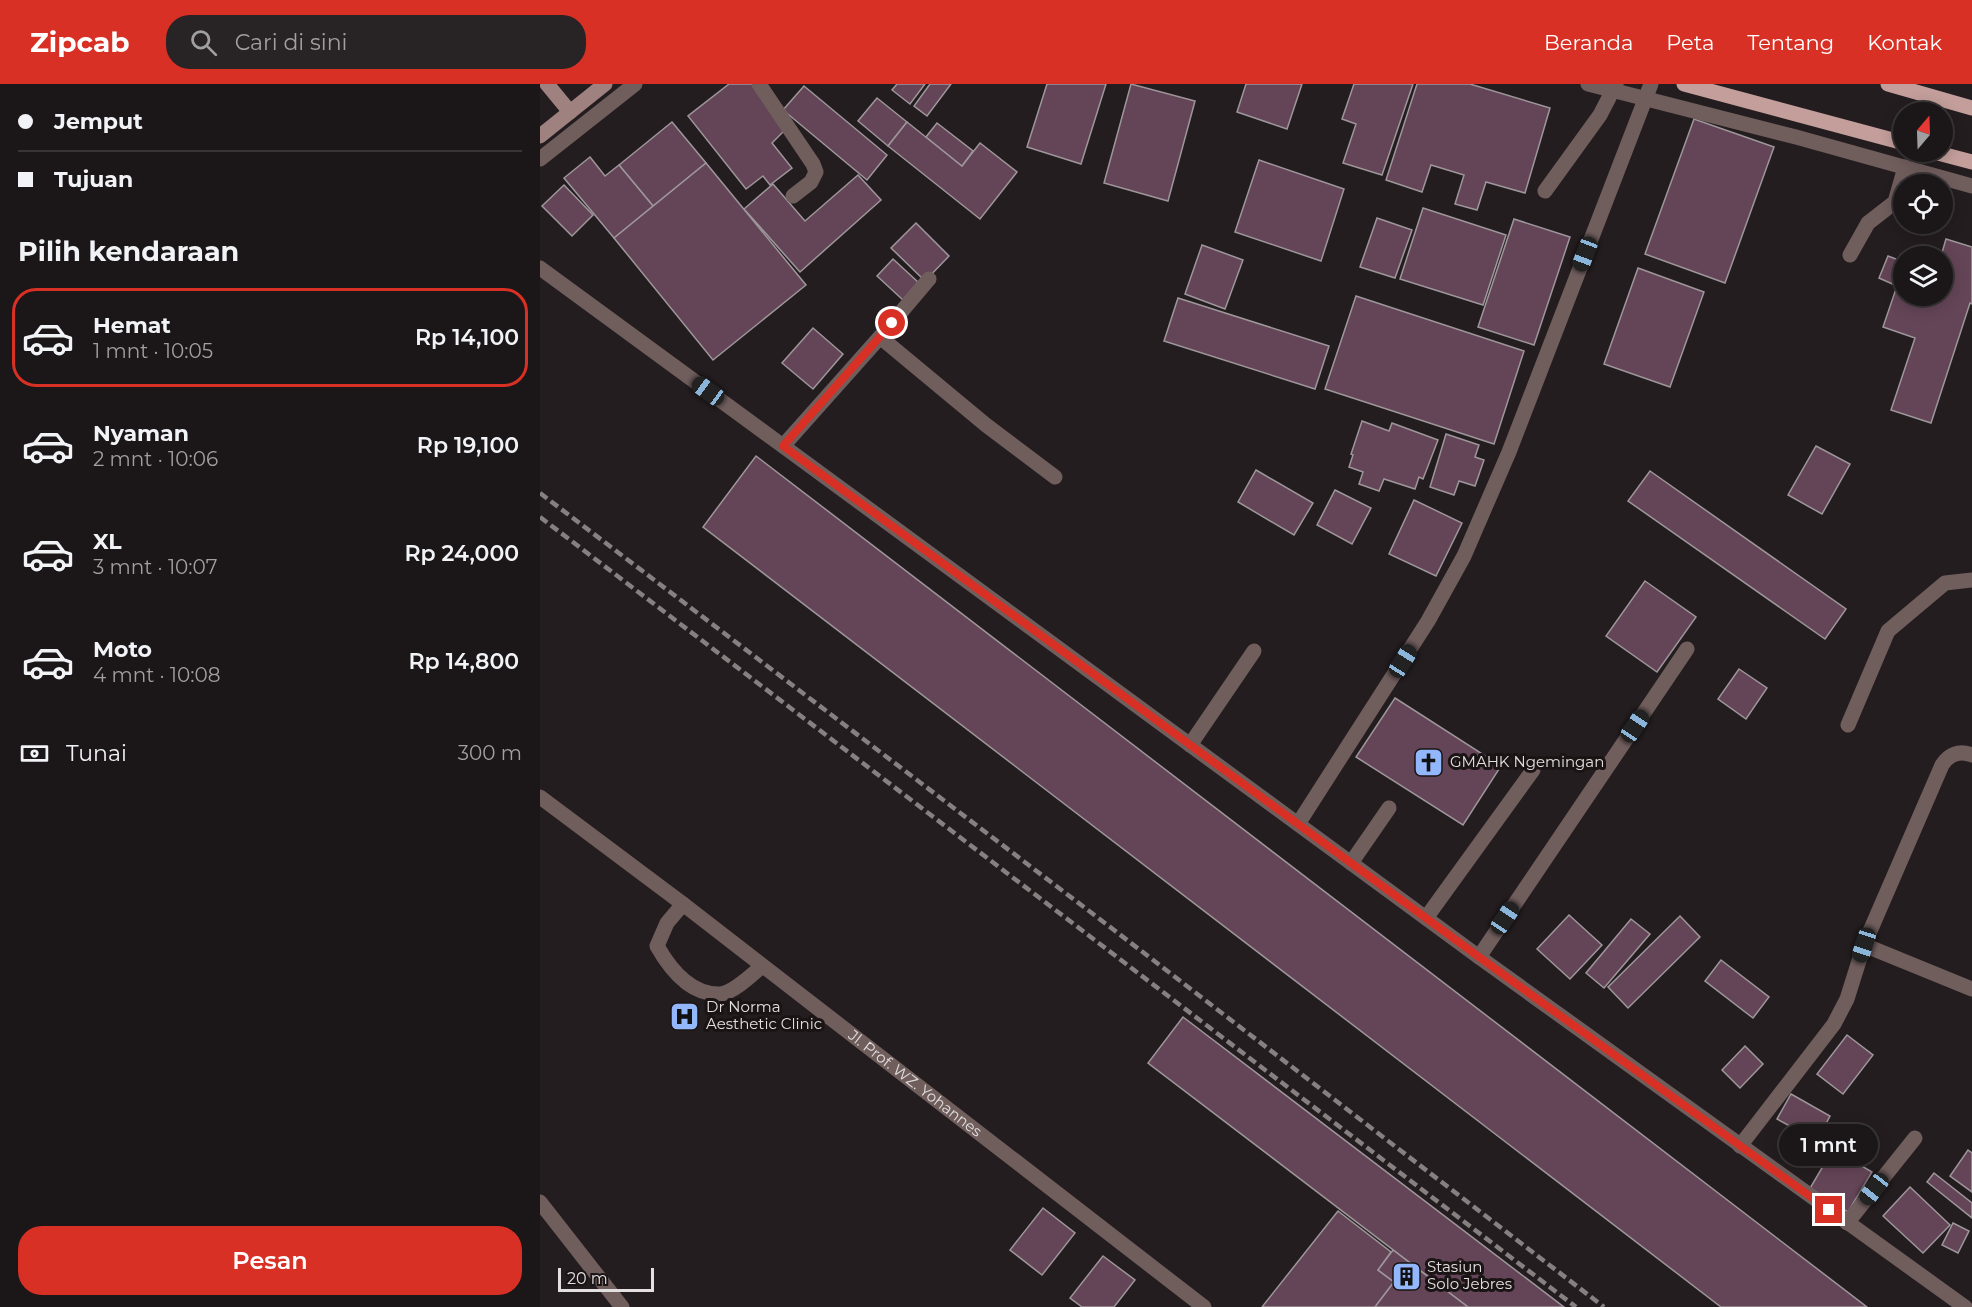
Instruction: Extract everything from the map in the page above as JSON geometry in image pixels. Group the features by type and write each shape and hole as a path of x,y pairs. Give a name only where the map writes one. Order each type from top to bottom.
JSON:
{"main road":[{"path":"547,84 570,112"},
{"path":"1684,84 1893,140"},
{"path":"1890,84 1972,108"},
{"path":"540,136 604,85"},
{"path":"1953,157 1972,162"}],"street":[{"path":"540,159 635,84"},
{"path":"759,84 813,164 816,172 811,182 793,196"},
{"path":"1588,84 1614,87 1645,99 1796,137 1972,186"},
{"path":"1298,824 1428,621 1464,556 1513,441 1651,84"},
{"path":"604,85 614,101"},
{"path":"1545,191 1600,115 1614,87"},
{"path":"570,112 581,127"},
{"path":"1796,137 1805,117"},
{"path":"1850,255 1868,223 1894,202 1905,167"},
{"path":"540,268 1479,957 1965,1307"},
{"path":"783,446 928,279"},
{"path":"880,337 986,425 1055,477"},
{"path":"1848,725 1888,631 1945,583 1972,580"},
{"path":"1479,957 1687,649"},
{"path":"1190,745 1254,651"},
{"path":"1740,1146 1834,1024 1847,999 1864,945 1942,765 1954,754 1972,755"},
{"path":"1426,918 1533,770"},
{"name":"Jl. Prof. WZ. Yohannes","path":"540,797 683,904 1204,1307"},
{"path":"1351,862 1389,807"},
{"path":"683,904 667,923 657,946 670,969 694,989 721,994 742,983 762,966"},
{"path":"1864,945 1972,989"},
{"path":"1847,1223 1915,1138"},
{"path":"543,1213 622,1307"}],"building":[{"path":"729,84 752,84 784,131 772,143 792,168 770,185 763,176 746,189 688,116"},
{"path":"897,84 925,84 910,104 892,90"},
{"path":"930,84 951,84 927,116 914,106"},
{"path":"1047,84 1106,84 1081,164 1027,147"},
{"path":"1131,84 1195,101 1168,201 1104,183"},
{"path":"1246,84 1302,84 1287,129 1237,112"},
{"path":"1354,84 1413,84 1382,175 1343,163 1356,124 1342,119"},
{"path":"1417,84 1470,84 1550,108 1525,193 1486,182 1477,210 1455,204 1464,175 1431,165 1422,192 1386,180"},
{"path":"804,86 887,155 867,180 783,110"},
{"path":"877,98 907,122 888,146 858,121"},
{"path":"1694,119 1774,147 1725,283 1645,254"},
{"path":"672,122 706,163 653,206 619,165"},
{"path":"907,122 962,166 980,143 1017,172 980,219 888,146"},
{"path":"937,123 973,151 962,166 926,137"},
{"path":"590,157 605,176 619,165 653,206 614,238 564,178"},
{"path":"1259,160 1344,189 1321,261 1235,232"},
{"path":"706,163 806,285 713,360 614,238"},
{"path":"858,175 881,200 800,272 744,209 773,184 805,221"},
{"path":"564,185 593,215 572,236 542,206"},
{"path":"1423,208 1506,235 1483,305 1400,279"},
{"path":"1377,218 1412,230 1395,278 1360,267"},
{"path":"1514,219 1570,237 1534,345 1478,327"},
{"path":"916,223 949,256 925,281 891,248"},
{"path":"1946,239 1972,247 1972,304 1970,303 1931,423 1891,410 1915,338 1883,327 1893,298 1893,306 1953,306 1953,246 1944,246"},
{"path":"1202,245 1243,260 1225,309 1185,294"},
{"path":"1888,256 1893,258 1893,284 1879,278"},
{"path":"893,259 918,282 903,300 877,276"},
{"path":"1638,268 1704,292 1670,387 1604,364"},
{"path":"1356,296 1524,351 1494,444 1325,389"},
{"path":"1178,298 1329,346 1315,389 1164,341"},
{"path":"813,328 843,354 813,389 782,363"},
{"path":"1362,421 1389,431 1392,423 1438,440 1423,479 1419,477 1415,489 1384,479 1379,491 1359,484 1363,472 1349,467"},
{"path":"1446,434 1479,445 1475,457 1484,460 1475,486 1459,481 1454,495 1430,487"},
{"path":"1816,446 1850,464 1822,514 1788,495"},
{"path":"756,456 1867,1307 1721,1307 703,527"},
{"path":"1256,470 1313,503 1294,535 1238,502"},
{"path":"1650,471 1846,609 1825,639 1628,501"},
{"path":"1335,490 1371,508 1352,544 1317,525"},
{"path":"1414,500 1462,523 1436,576 1389,554"},
{"path":"1645,581 1696,617 1657,672 1606,636"},
{"path":"1739,669 1767,688 1746,719 1718,699"},
{"name":"GMAHK Ngemingan","path":"1395,698 1501,766 1463,825 1356,757"},
{"path":"1569,915 1602,945 1570,979 1537,949"},
{"path":"1680,916 1700,937 1628,1008 1608,987"},
{"path":"1631,919 1650,934 1604,988 1586,973"},
{"path":"1721,960 1769,997 1753,1018 1705,981"},
{"path":"1183,1017 1564,1307 1468,1307 1148,1063"},
{"path":"1847,1035 1873,1055 1843,1094 1817,1074"},
{"path":"1745,1046 1763,1064 1740,1088 1722,1070"},
{"path":"1791,1094 1830,1116 1817,1141 1777,1119"},
{"path":"1833,1149 1872,1172 1848,1212 1809,1190"},
{"path":"1968,1150 1972,1153 1972,1192 1950,1176"},
{"path":"1934,1173 1972,1203 1972,1218 1927,1182"},
{"path":"1910,1187 1950,1225 1923,1253 1883,1216"},
{"path":"1043,1208 1075,1233 1042,1275 1010,1250"},
{"path":"1338,1211 1391,1252 1378,1270 1394,1282 1375,1307 1262,1307"},
{"path":"1953,1223 1969,1231 1958,1253 1942,1245"},
{"name":"Stasiun Solo Jebres","path":"1393,1250 1468,1307 1375,1307 1394,1282 1378,1270"},
{"path":"1103,1256 1135,1280 1114,1307 1082,1307 1070,1298"}],"railway":[{"path":"540,493 1604,1307"},
{"path":"540,517 1576,1307"}],"place":[{"name":"GMAHK Ngemingan","path":"1429,762"},
{"name":"Dr Norma Aesthetic Clinic","path":"685,1016"},
{"name":"Stasiun Solo Jebres","path":"1406,1276"}],"route":[{"path":"892,323 783,446 1479,957 1829,1210"}]}
